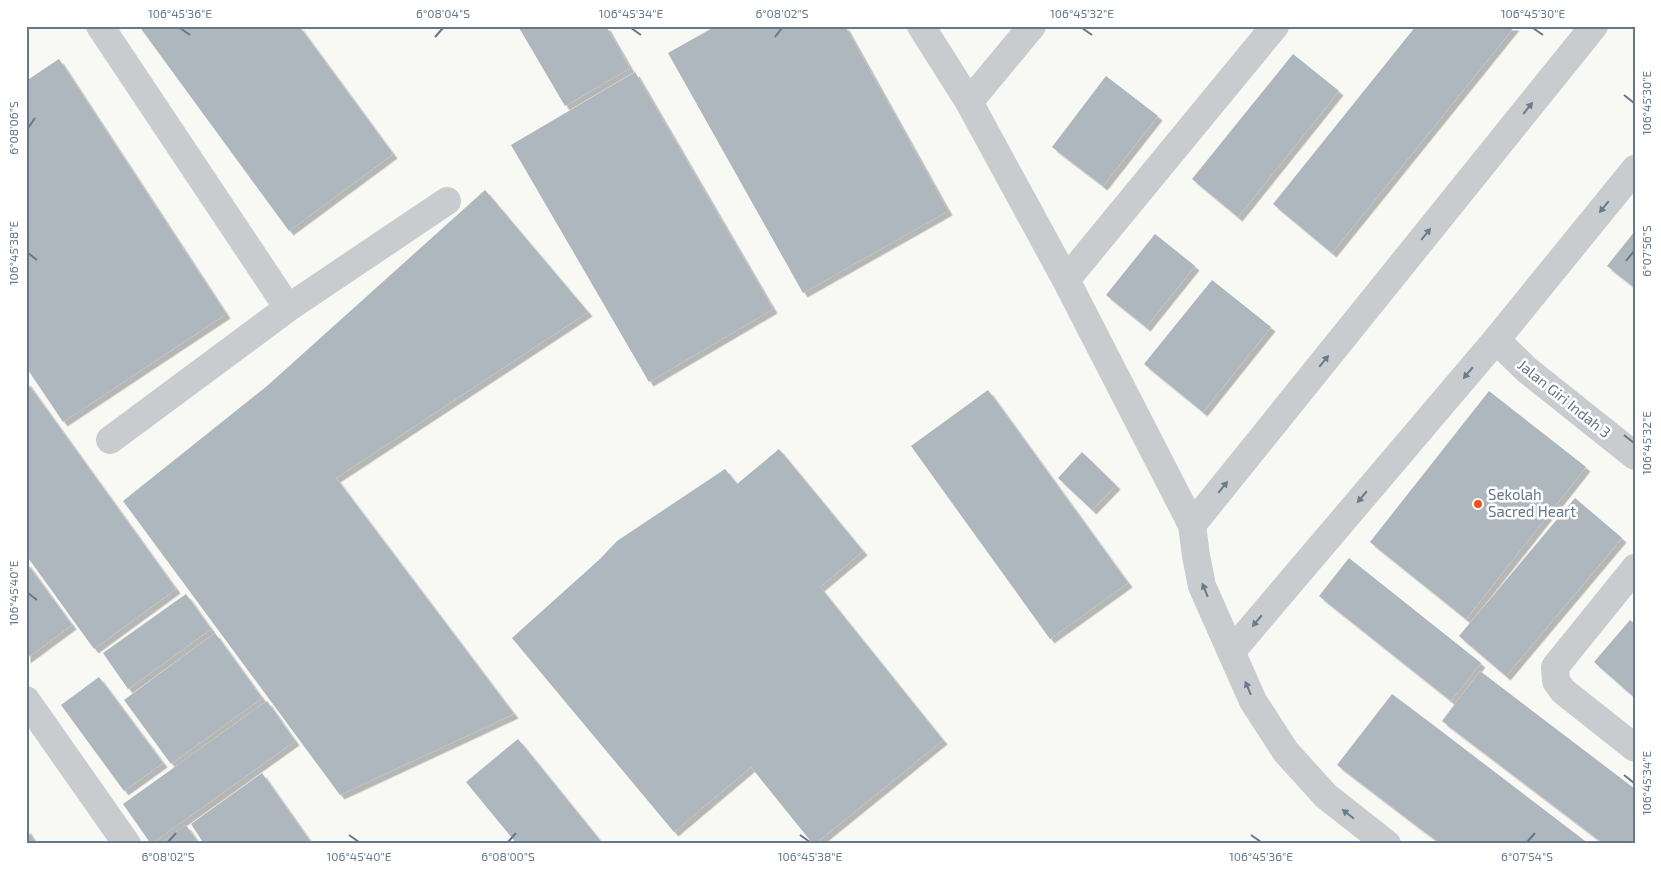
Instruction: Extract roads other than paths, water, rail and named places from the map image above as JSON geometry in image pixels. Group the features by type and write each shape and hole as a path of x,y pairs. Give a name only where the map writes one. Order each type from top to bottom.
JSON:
{"street":[{"path":"100,26 288,308"},
{"path":"921,26 969,102 1066,280 1192,525 1202,586 1254,701 1286,752 1326,796 1387,844"},
{"path":"969,102 1032,26"},
{"path":"1066,280 1275,26"},
{"path":"1192,525 1594,26"},
{"path":"1232,651 1496,340 1635,169"},
{"path":"110,440 288,308 447,201"},
{"name":"Jalan Giri Indah 3","path":"1496,340 1528,370 1635,456"},
{"path":"1635,568 1555,667 1556,680 1563,691 1635,748"},
{"path":"26,700 127,844"}],"place":[{"name":"Sekolah Sacred Heart","path":"1478,504"}]}
